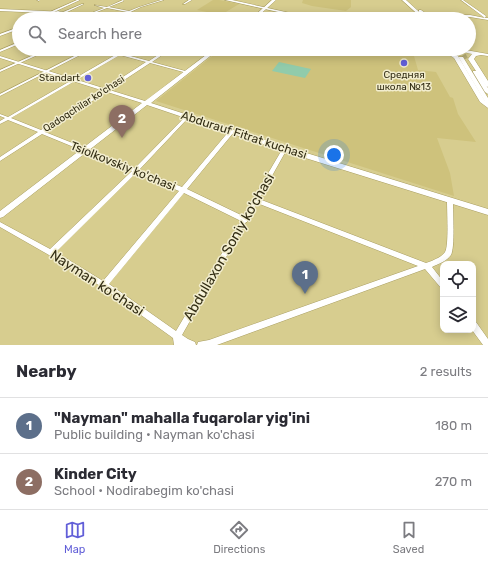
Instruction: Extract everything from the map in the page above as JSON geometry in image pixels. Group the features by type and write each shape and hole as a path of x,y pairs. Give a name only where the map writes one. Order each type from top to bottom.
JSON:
{"main road":[{"path":"227,0 287,12"},
{"path":"236,0 290,12"},
{"path":"476,52 488,54"},
{"path":"458,56 463,58 488,85"},
{"path":"463,58 470,56"},
{"path":"463,58 483,102 488,106"}],"street":[{"path":"71,0 78,0"},
{"path":"0,10 51,12 78,0"},
{"path":"148,0 156,2"},
{"path":"95,5 130,12 162,0"},
{"path":"184,4 191,0"},
{"path":"261,12 274,0"},
{"path":"404,0 419,11"},
{"path":"408,0 419,11"},
{"path":"462,0 488,19"},
{"path":"95,12 122,1"},
{"path":"63,12 83,4"},
{"path":"476,17 488,19"},
{"path":"0,35 12,31"},
{"path":"0,51 12,46"},
{"path":"0,71 34,56"},
{"path":"0,95 76,56"},
{"path":"0,123 118,56"},
{"path":"128,56 187,72"},
{"name":"Qadoqchilar ko'chasi","path":"0,159 159,56"},
{"path":"0,215 208,56"},
{"name":"Abdurauf Fitrat kuchasi","path":"0,57 188,116 450,202 488,212"},
{"path":"463,58 488,92"},
{"path":"463,58 488,102"},
{"name":"Tsiolkovskiy ko'chasi","path":"0,115 183,190 245,220"},
{"path":"51,252 136,170 188,116"},
{"path":"104,285 232,131"},
{"name":"Abdullaxon Soniy ko'chasi","path":"177,336 285,149"},
{"path":"255,200 427,266 440,282"},
{"path":"201,345 209,344 427,266 448,254 450,245 450,202"},
{"name":"Nayman ko'chasi","path":"0,224 51,252 104,285 192,345"},
{"path":"476,329 488,345"},
{"path":"177,336 178,345"}],"shaded area":[{"path":"213,0 239,4 226,12 207,12 197,10"},
{"path":"303,0 351,0 351,7 346,11 312,6 302,3"},
{"path":"212,56 414,56 418,70 436,72 450,97 453,98 458,114 476,142 437,138 450,173 454,196 156,101"}],"green space":[{"path":"279,62 311,69 305,78 272,71"}],"place":[{"name":"Средняя школа №13","path":"404,63"},
{"name":"Standart","path":"88,78"},
{"name":"Kinder City","path":"122,138"},
{"name":"\"Nayman\" mahalla fuqarolar yig'ini","path":"305,294"}]}
